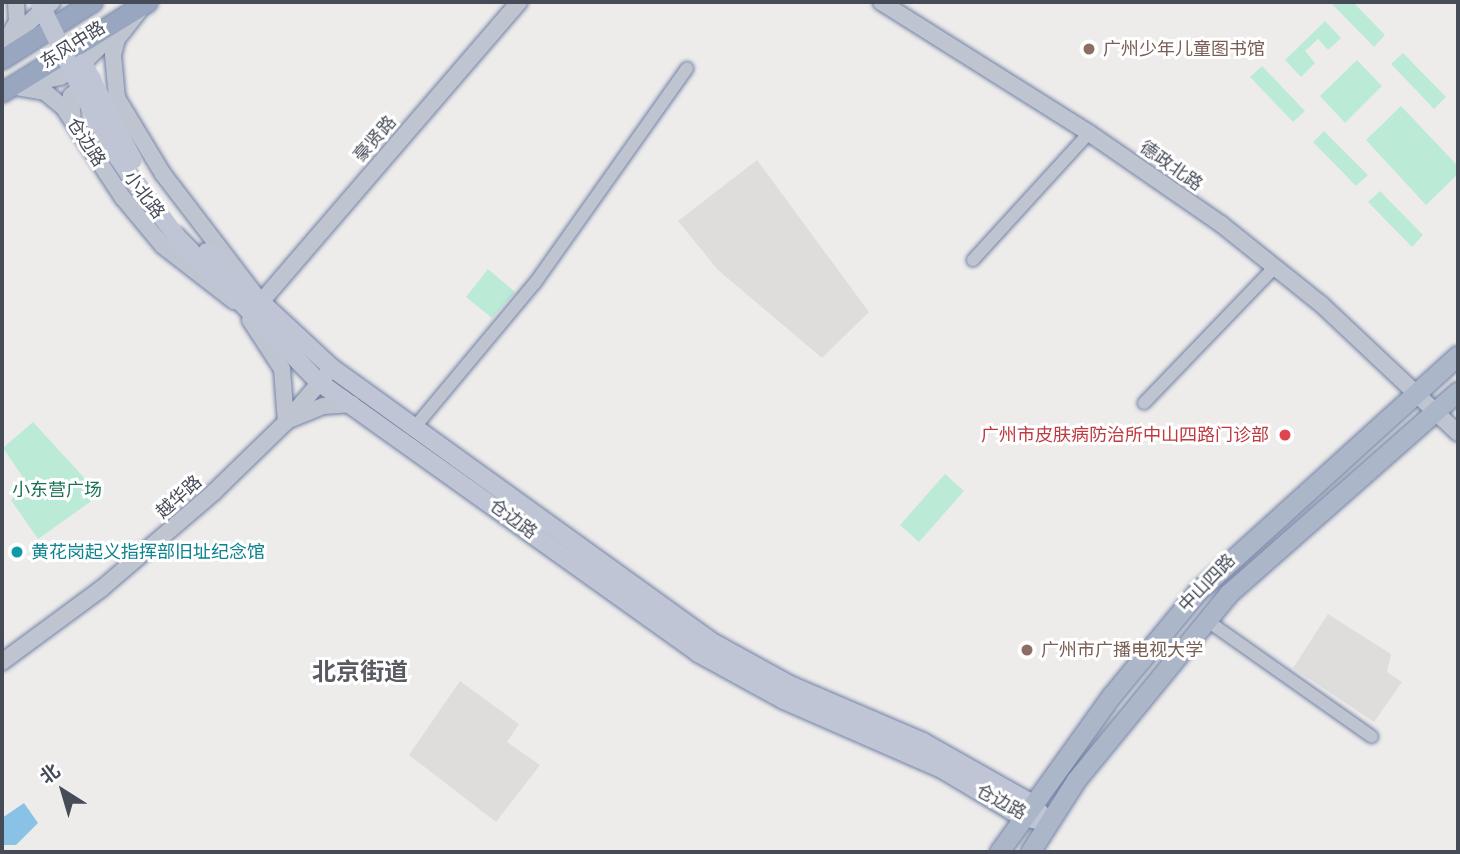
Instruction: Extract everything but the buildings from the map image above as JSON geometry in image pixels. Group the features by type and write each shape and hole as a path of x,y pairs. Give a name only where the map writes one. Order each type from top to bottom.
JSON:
{"highway":[{"name":"东风中路","path":"2,59 92,2"},
{"name":"东风中路","path":"6,89 147,2"}],"main road":[{"name":"小北路","path":"39,2 107,142 180,231"},
{"name":"小北路","path":"52,2 121,141 180,231"},
{"name":"仓边路","path":"180,231 332,368 719,646 790,685 923,742 1026,810"},
{"name":"仓边路","path":"180,231 239,304 320,383 721,667 934,765 1048,822"},
{"name":"中山四路","path":"999,852 1026,810 1198,591 1458,355"},
{"name":"中山四路","path":"1030,852 1048,822 1205,619 1274,550 1458,391"}],"street":[{"path":"2,45 17,22 16,2"},
{"path":"2,45 52,2"},
{"name":"仓边路","path":"147,2 117,39 111,68 117,98 163,174 261,302"},
{"name":"豪贤路","path":"261,302 519,2"},
{"name":"德政北路","path":"881,2 1089,133 1221,224 1275,267 1418,391 1458,433"},
{"path":"414,428 535,283 687,68"},
{"path":"73,121 71,96 82,83 97,81 117,98"},
{"name":"仓边路","path":"6,89 45,92 73,121 123,198 163,246 239,304"},
{"path":"973,260 1089,133"},
{"path":"1144,403 1275,267"},
{"path":"239,304 282,369 286,422 324,406 352,404"},
{"name":"越华路","path":"2,662 158,542 286,422 332,368"},
{"path":"1205,619 1372,737"}],"shaded area":[{"path":"757,160 869,312 822,358 718,270 678,221"},
{"path":"1328,614 1391,654 1387,672 1402,682 1374,722 1293,668"},
{"path":"460,681 519,724 507,742 540,765 496,822 409,755"}],"green space":[{"path":"1330,2 1353,2 1385,35 1374,47"},
{"path":"1325,21 1341,38 1328,50 1318,39 1305,51 1315,63 1301,77 1285,60"},
{"path":"1403,53 1446,97 1434,109 1391,64"},
{"path":"1357,60 1382,86 1345,123 1320,96"},
{"path":"1262,66 1305,111 1293,122 1250,77"},
{"path":"1401,106 1458,166 1458,174 1426,205 1366,140"},
{"path":"1324,131 1368,175 1356,186 1313,142"},
{"path":"1380,191 1423,235 1412,247 1368,202"},
{"path":"488,269 515,292 492,318 466,297"},
{"name":"小东营广场","path":"33,422 100,495 38,539 11,500 29,486 3,448"},
{"path":"945,474 964,491 919,542 900,525"}],"water":[{"path":"24,803 38,823 16,845 2,845 2,818"}],"place":[{"name":"广州少年儿童图书馆","path":"1089,49"},
{"name":"广州市皮肤病防治所中山四路门诊部","path":"1285,435"},
{"name":"黄花岗起义指挥部旧址纪念馆","path":"17,552"},
{"name":"广州市广播电视大学","path":"1027,650"}],"district":[{"name":"北京街道","path":"360,673"}]}
